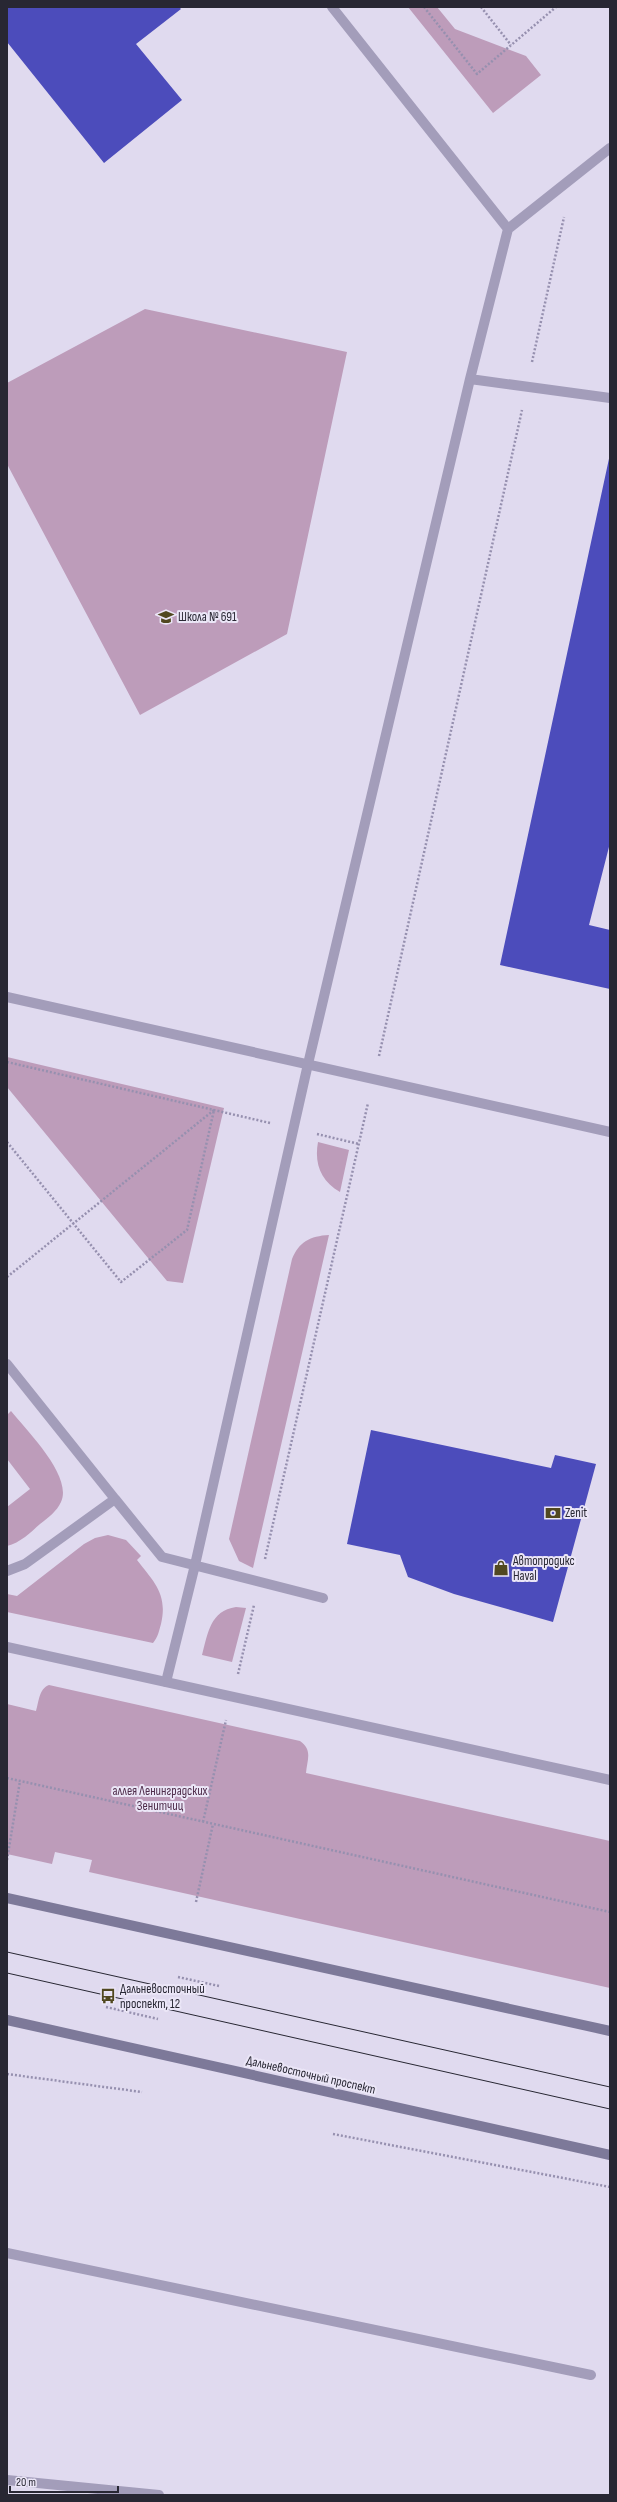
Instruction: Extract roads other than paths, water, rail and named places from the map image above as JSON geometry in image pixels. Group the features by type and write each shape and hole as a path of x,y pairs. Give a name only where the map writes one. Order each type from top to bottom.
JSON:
{"main road":[{"path":"7,1898 610,2031"},
{"name":"Дальневосточный проспект","path":"7,2020 610,2155"}],"street":[{"path":"332,7 508,229"},
{"path":"166,1682 196,1566 308,1064 470,379 508,229 610,148"},
{"path":"470,379 610,398"},
{"path":"7,996 610,1132"},
{"path":"7,1364 162,1557 259,1583 323,1598"},
{"path":"7,1571 25,1564 115,1499"},
{"path":"7,1647 610,1780"},
{"path":"7,2252 591,2374"},
{"path":"7,2480 160,2495"}],"tram line":[{"path":"7,1952 610,2087"},
{"path":"7,1973 610,2109"}],"place":[{"name":"Школа № 691","path":"166,617"},
{"name":"Zenit","path":"553,1513"},
{"name":"Автопродикс Haval","path":"501,1568"},
{"name":"Дальневосточный проспект, 12","path":"108,1996"}],"park label":[{"name":"аллея Ленинградских Зенитчиц","path":"160,1798"}]}
